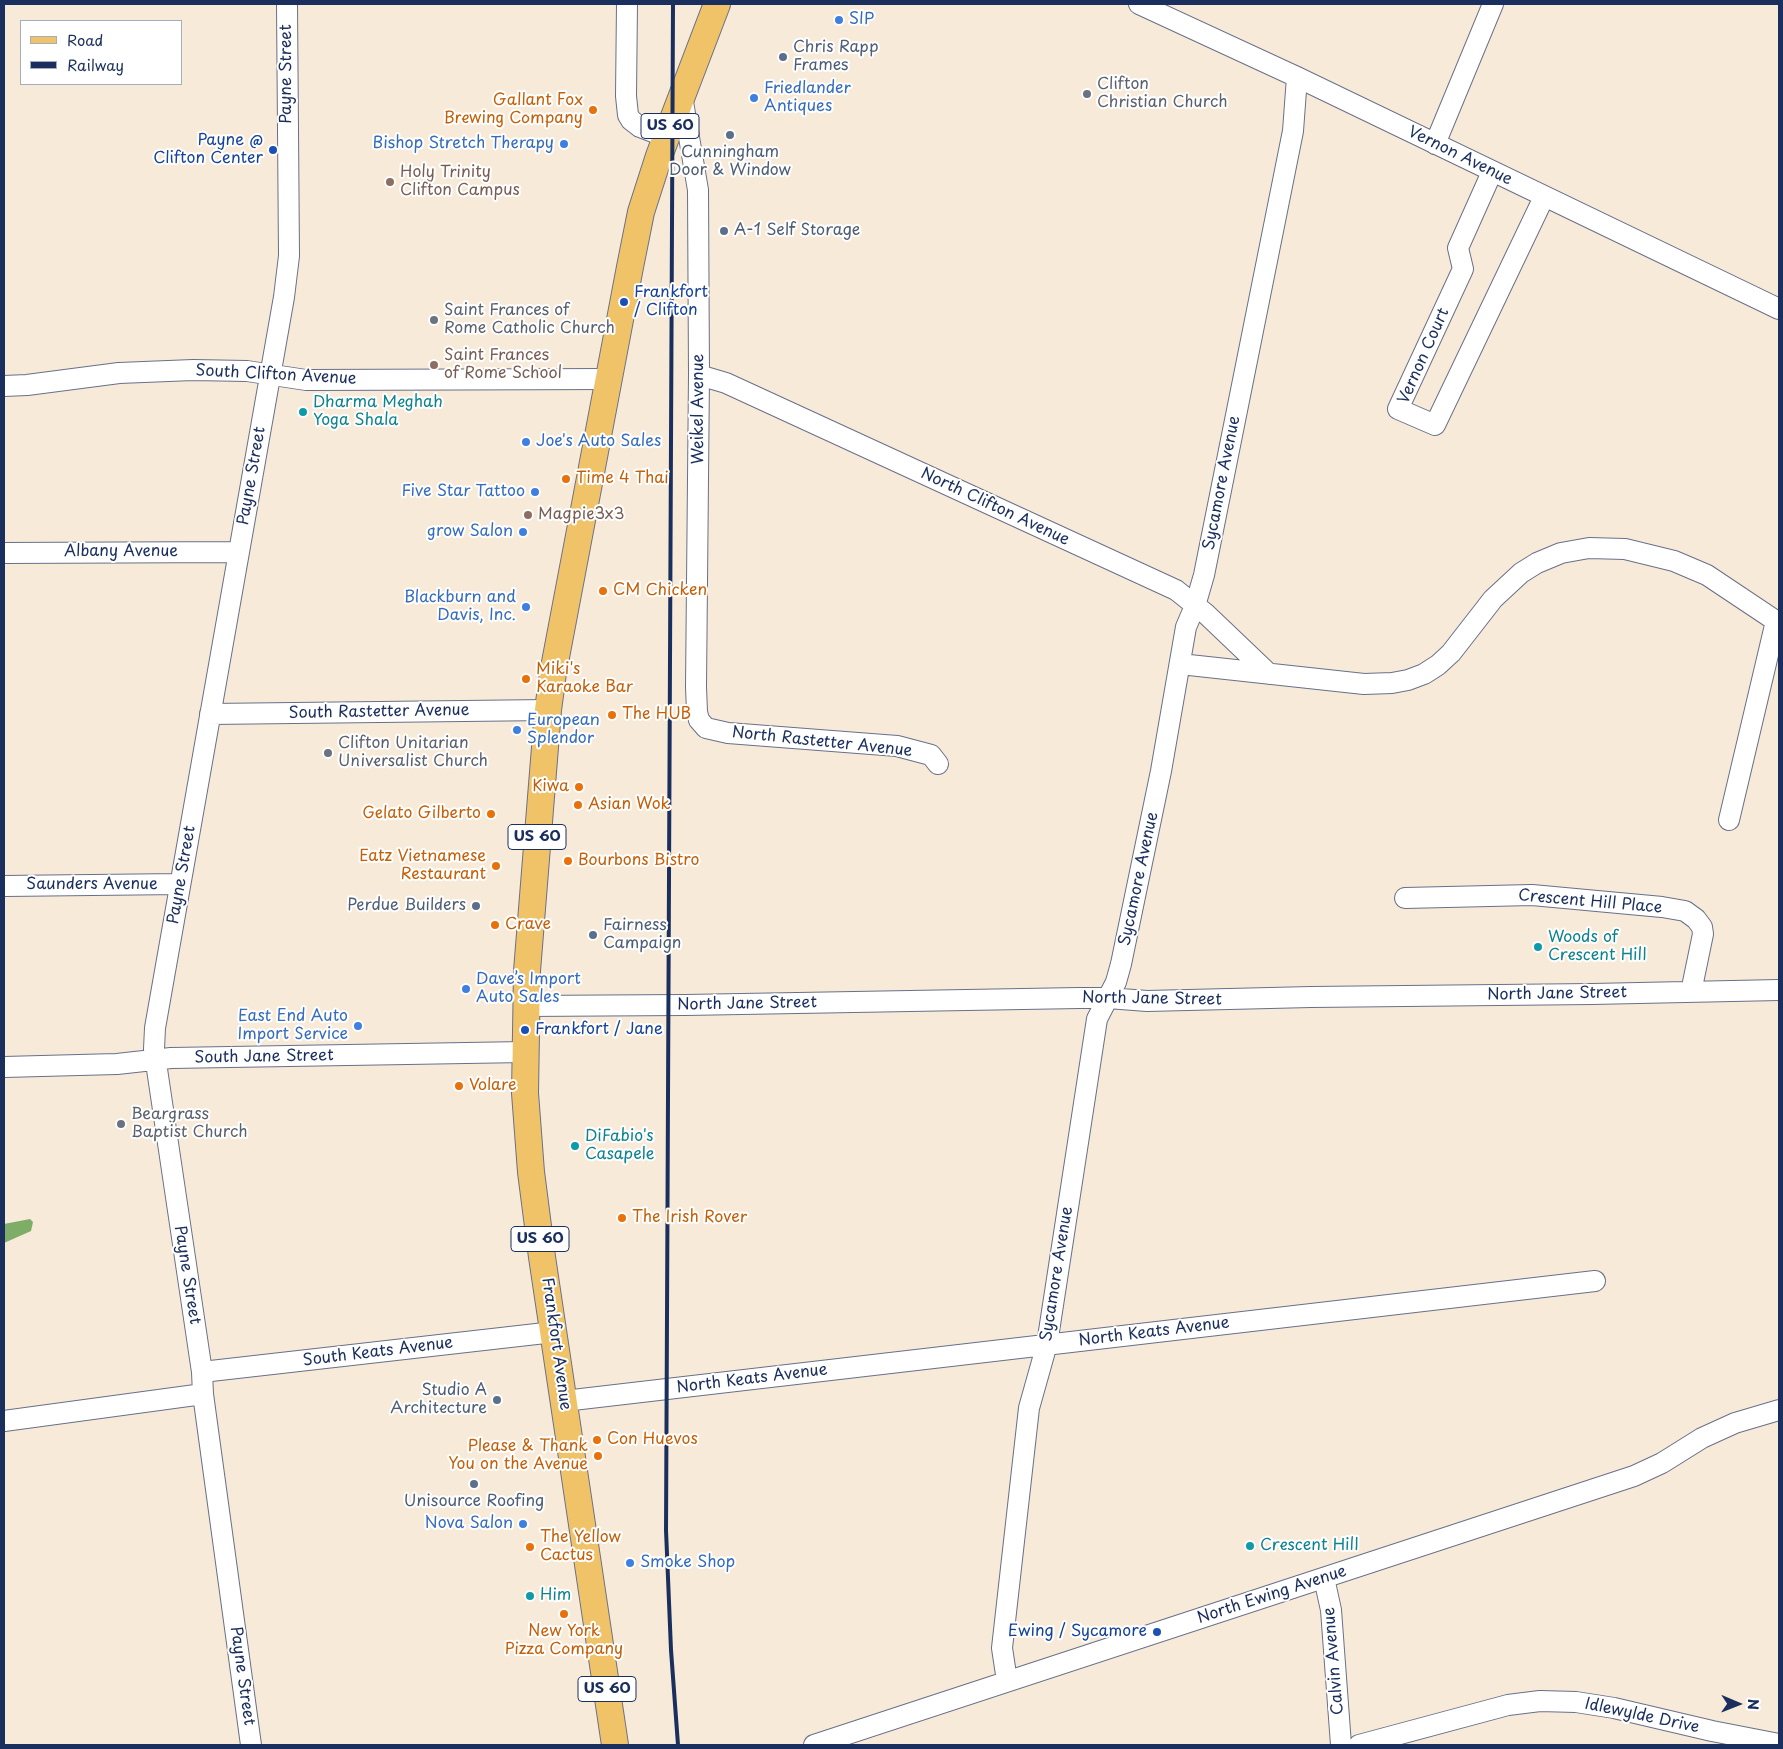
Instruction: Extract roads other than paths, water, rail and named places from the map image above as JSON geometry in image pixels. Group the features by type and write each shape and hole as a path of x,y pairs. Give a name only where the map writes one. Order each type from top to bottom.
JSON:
{"main road":[{"name":"Frankfort Avenue","path":"616,1745 531,1172 525,1093 525,1006 537,835 553,672 641,212 666,137 717,4"}],"street":[{"name":"Payne Street","path":"252,1745 203,1394 202,1372 154,1049 155,1028 180,884 283,306 289,256 287,4"},
{"path":"627,4 626,96 628,115 640,127 666,137"},
{"name":"Vernon Avenue","path":"1139,4 1779,308"},
{"path":"1435,144 1493,4"},
{"name":"Sycamore Avenue","path":"1008,1682 1002,1648 1029,1408 1047,1344 1097,1019 1116,982 1121,964 1161,771 1186,627 1195,606 1208,555 1293,131 1297,78"},
{"name":"Weikel Avenue","path":"682,95 698,190 699,375 696,687 697,712 702,724"},
{"name":"Vernon Court","path":"1492,172 1458,248 1463,269 1398,409 1435,425 1544,197"},
{"name":"South Clifton Avenue","path":"4,386 27,385 119,373 193,370 247,371 319,380 609,379"},
{"name":"North Clifton Avenue","path":"699,375 726,384 1176,590 1205,613 1269,674"},
{"path":"1180,664 1364,684 1392,684 1424,674 1438,665 1451,653 1493,599 1521,573 1537,563 1561,553 1589,548 1625,549 1674,561 1707,575 1778,622 1729,820"},
{"name":"Albany Avenue","path":"4,553 238,552"},
{"name":"South Rastetter Avenue","path":"210,714 548,710"},
{"name":"North Rastetter Avenue","path":"702,724 706,728 728,733 897,746 931,754 938,764"},
{"name":"Saunders Avenue","path":"4,886 180,884"},
{"name":"Crescent Hill Place","path":"1405,898 1532,895 1662,907 1685,911 1696,919 1702,927 1703,934 1691,992"},
{"name":"North Jane Street","path":"525,1006 1108,998 1147,1001 1779,990"},
{"name":"South Jane Street","path":"4,1067 117,1064 171,1058 525,1052"},
{"name":"North Keats Avenue","path":"564,1401 1595,1280"},
{"name":"South Keats Avenue","path":"202,1372 554,1332"},
{"path":"4,1422 203,1394"},
{"name":"North Ewing Avenue","path":"814,1745 1634,1476 1662,1463 1702,1438 1735,1423 1779,1410"},
{"name":"Calvin Avenue","path":"1324,1578 1332,1610 1341,1745"},
{"name":"Idlewylde Drive","path":"1359,1745 1508,1705 1540,1701 1576,1702 1614,1708 1711,1738 1779,1744"}],"railway":[{"path":"673,4 666,1530 671,1650 678,1745"}],"place":[{"name":"SIP","path":"839,20"},
{"name":"Chris Rapp Frames","path":"783,57"},
{"name":"Clifton Christian Church","path":"1087,94"},
{"name":"Friedlander Antiques","path":"754,98"},
{"name":"Gallant Fox Brewing Company","path":"593,110"},
{"name":"Cunningham Door & Window","path":"730,135"},
{"name":"Bishop Stretch Therapy","path":"564,144"},
{"name":"Payne @ Clifton Center","path":"273,150"},
{"name":"Holy Trinity Clifton Campus","path":"390,182"},
{"name":"A-1 Self Storage","path":"724,231"},
{"name":"Frankfort / Clifton","path":"624,302"},
{"name":"Saint Frances of Rome Catholic Church","path":"434,320"},
{"name":"Saint Frances of Rome School","path":"434,365"},
{"name":"Dharma Meghah Yoga Shala","path":"303,412"},
{"name":"Joe's Auto Sales","path":"526,442"},
{"name":"Time 4 Thai","path":"566,479"},
{"name":"Five Star Tattoo","path":"535,492"},
{"name":"Magpie3x3","path":"528,515"},
{"name":"grow Salon","path":"523,532"},
{"name":"CM Chicken","path":"603,591"},
{"name":"Blackburn and Davis, Inc.","path":"526,607"},
{"name":"Miki's Karaoke Bar","path":"526,679"},
{"name":"The HUB","path":"612,715"},
{"name":"European Splendor","path":"517,730"},
{"name":"Clifton Unitarian Universalist Church","path":"328,753"},
{"name":"Kiwa","path":"579,787"},
{"name":"Asian Wok","path":"578,805"},
{"name":"Gelato Gilberto","path":"491,814"},
{"name":"Bourbons Bistro","path":"568,861"},
{"name":"Eatz Vietnamese Restaurant","path":"496,866"},
{"name":"Perdue Builders","path":"476,906"},
{"name":"Crave","path":"495,925"},
{"name":"Fairness Campaign","path":"593,935"},
{"name":"Woods of Crescent Hill","path":"1538,947"},
{"name":"Dave’s Import Auto Sales","path":"466,989"},
{"name":"East End Auto Import Service","path":"358,1026"},
{"name":"Frankfort / Jane","path":"525,1030"},
{"name":"Volare","path":"459,1086"},
{"name":"Beargrass Baptist Church","path":"121,1124"},
{"name":"DiFabio's Casapele","path":"575,1146"},
{"name":"The Irish Rover","path":"622,1218"},
{"name":"Studio A Architecture","path":"497,1400"},
{"name":"Con Huevos","path":"597,1440"},
{"name":"Please & Thank You on the Avenue","path":"598,1456"},
{"name":"Unisource Roofing","path":"474,1484"},
{"name":"Nova Salon","path":"523,1524"},
{"name":"Crescent Hill","path":"1250,1546"},
{"name":"The Yellow Cactus","path":"530,1547"},
{"name":"Smoke Shop","path":"630,1563"},
{"name":"Him","path":"530,1596"},
{"name":"New York Pizza Company","path":"564,1614"},
{"name":"Ewing / Sycamore","path":"1157,1632"}]}
